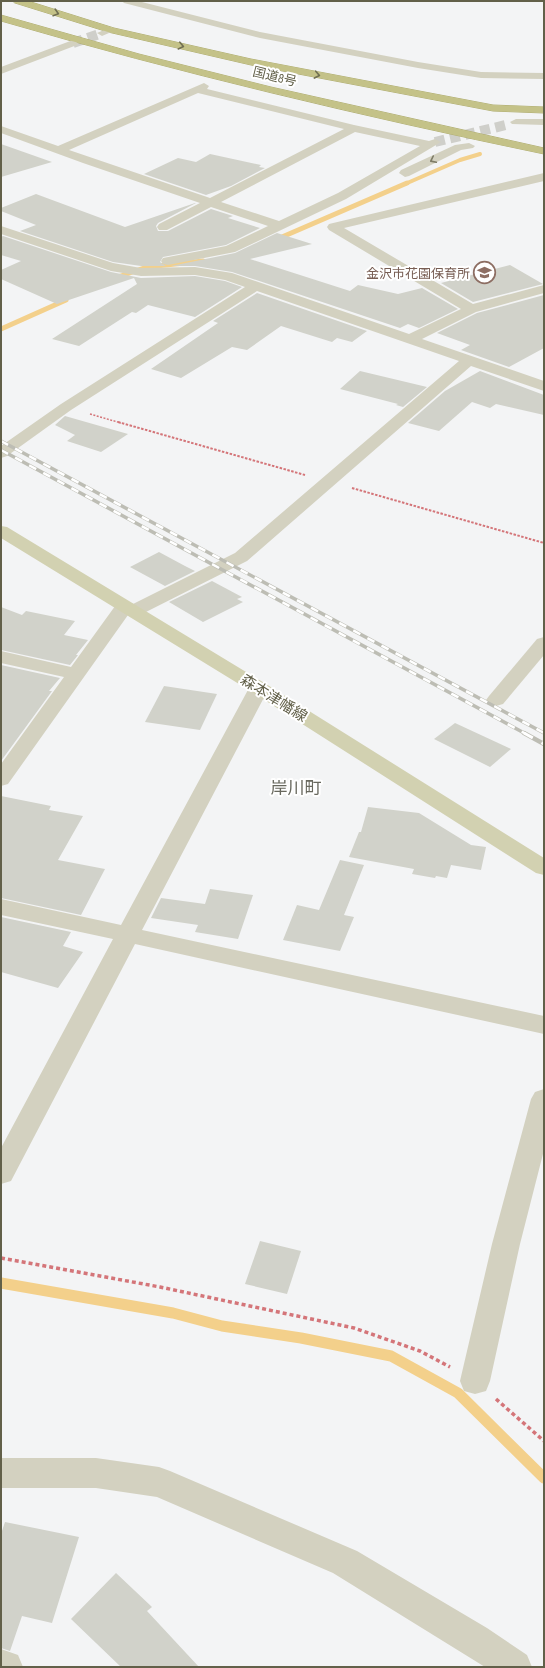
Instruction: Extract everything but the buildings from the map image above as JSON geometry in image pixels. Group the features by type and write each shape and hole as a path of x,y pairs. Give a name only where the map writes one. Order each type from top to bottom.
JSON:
{"highway":[{"path":"18,1 106,31 251,62 494,108 544,110"},
{"name":"国道8号","path":"1,11 140,49 363,104 544,144"},
{"name":"国道8号","path":"1,18 62,36 273,90 544,151"},
{"path":"44,44 59,49 74,48"},
{"path":"140,49 151,49 230,67 378,95 480,112 544,118"},
{"path":"196,85 470,146 544,160"},
{"path":"273,90 286,97 544,156"},
{"path":"363,104 393,107"},
{"path":"511,125 528,134"}],"main road":[{"name":"森本津幡線","path":"1,530 259,688 544,868"}],"street":[{"path":"126,1 260,35 410,64 481,75 544,76"},
{"path":"1,71 59,49"},
{"path":"1,230 69,254 111,267 132,271 191,263 230,249 342,196 432,143 354,128 196,85 60,150"},
{"path":"511,125 529,117"},
{"path":"511,125 544,122"},
{"path":"163,227 212,203 354,128"},
{"path":"1,129 278,225"},
{"path":"528,134 544,132"},
{"path":"342,196 371,187 459,147 470,146"},
{"path":"322,224 544,177"},
{"path":"298,216 322,224 471,309"},
{"path":"191,263 544,386"},
{"path":"1,453 66,407 255,286"},
{"path":"410,339 471,309 544,289"},
{"path":"1,779 10,753 129,608 241,557 469,360"},
{"path":"496,700 544,643"},
{"path":"1,657 76,674"},
{"path":"1,1173 129,935 259,688"},
{"path":"1,907 544,1025"},
{"path":"476,1381 506,1244 544,1098"},
{"path":"1,1473 96,1473 159,1482 345,1562 475,1640 515,1667"},
{"path":"1,1666 6,1667"}],"path":[{"path":"1,1258 160,1287 354,1328 420,1351 476,1381 544,1441"}],"waterway":[{"path":"405,184 460,160 480,154"},
{"path":"275,240 407,183"},
{"path":"115,278 147,267 203,261"},
{"path":"1,329 66,300"},
{"path":"1,1283 173,1313 222,1326 301,1338 391,1356 458,1393 544,1478"}],"tunnel":[{"path":"73,43 102,33"},
{"path":"435,142 510,124"}],"railway":[{"path":"1,441 544,733"},
{"path":"1,450 526,734"},
{"path":"524,733 544,744"}],"place":[{"name":"金沢市花園保育所","path":"485,273"}],"district":[{"name":"岸川町","path":"296,788"}]}
